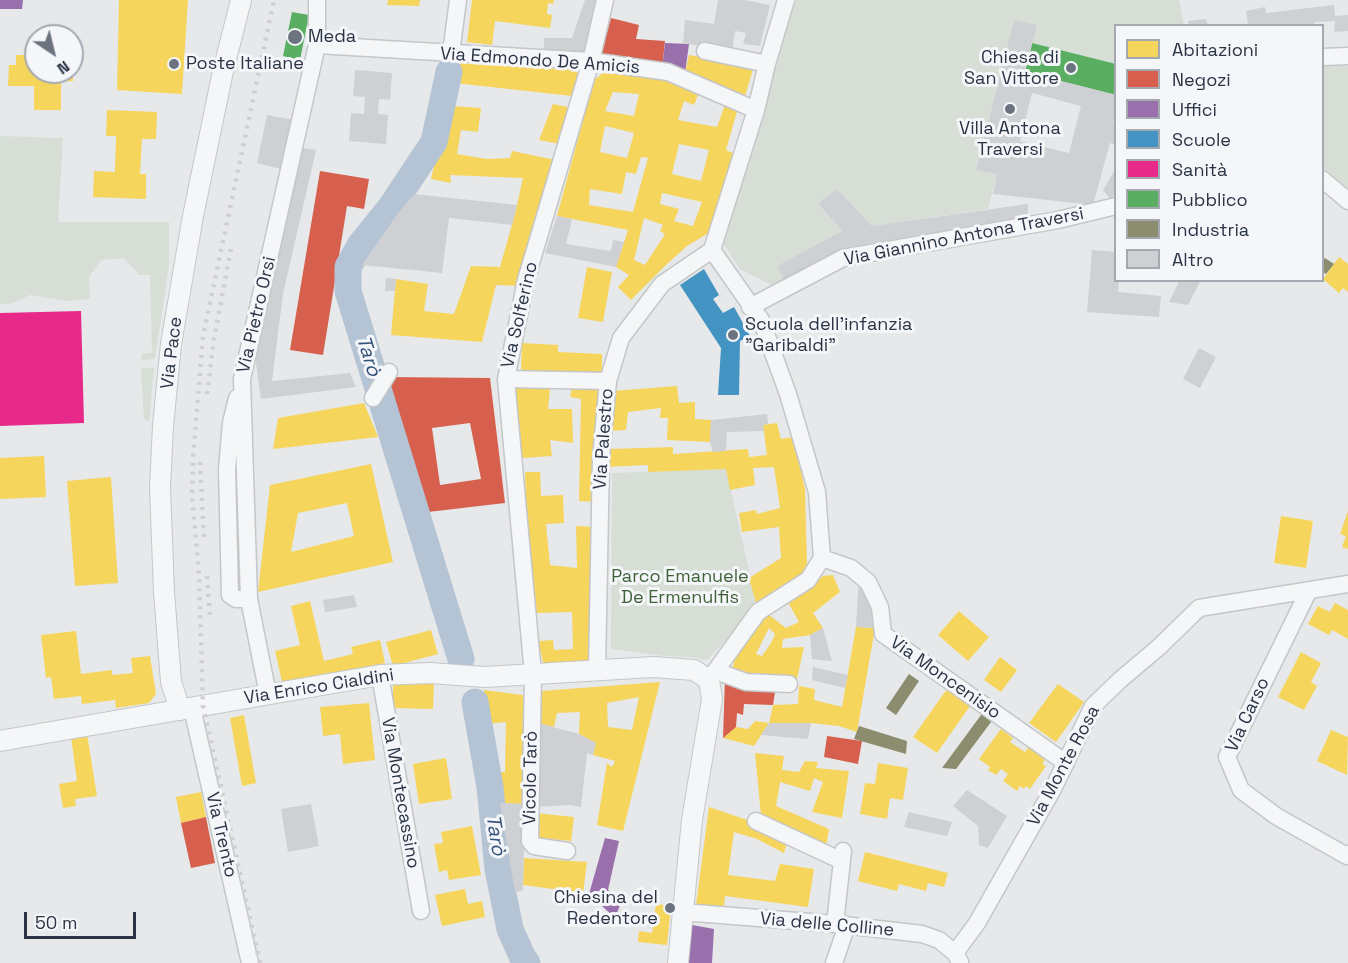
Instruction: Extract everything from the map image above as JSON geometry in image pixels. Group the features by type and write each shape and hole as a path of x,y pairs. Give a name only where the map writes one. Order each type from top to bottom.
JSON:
{"street":[{"name":"Via Pietro Orsi","path":"268,695 242,599 242,379 317,45 317,0"},
{"path":"451,53 458,0"},
{"name":"Via Solferino","path":"533,674 506,379 526,280 591,61 605,0"},
{"path":"678,963 692,820 708,729 712,675 758,612 808,580 822,558 817,492 784,383 761,320 712,250 756,110 786,0"},
{"name":"Via Pace","path":"186,709 171,682 164,592 160,487 164,426 171,344 191,228 238,3"},
{"name":"Via Edmondo De Amicis","path":"317,45 591,61 668,72 756,110"},
{"path":"705,51 767,64"},
{"path":"1324,57 1348,56"},
{"path":"1324,180 1348,201"},
{"name":"Via Giannino Antona Traversi","path":"750,307 843,258 1058,220 1114,206"},
{"name":"Via Palestro","path":"597,670 601,458 608,381 621,338 662,284 712,250"},
{"path":"373,398 389,372"},
{"path":"506,379 608,381"},
{"name":"Via Moncenisio","path":"822,558 851,568 868,582 880,607 883,634 1066,763"},
{"name":"Via Monte Rosa","path":"958,958 1066,763 1093,706 1120,680 1159,647 1199,608 1348,584"},
{"name":"Via Carso","path":"1308,592 1227,757 1241,790 1276,816 1347,856 1348,854"},
{"name":"Via Enrico Cialdini","path":"0,741 380,675 430,673 484,676 653,667 694,670 712,675"},
{"name":"Vicolo Tarò","path":"533,674 530,842 534,846 567,851"},
{"name":"Via Montecassino","path":"380,675 421,910"},
{"path":"712,675 746,682 789,684"},
{"name":"Via Trento","path":"186,709 250,963"},
{"path":"756,821 843,855 841,925 834,963"},
{"name":"Via delle Colline","path":"682,912 922,934 939,940 958,958"}],"green space":[{"path":"796,0 1179,0 1184,24 1114,24 1114,64 1032,43 1014,20 976,169 997,174 988,209 872,226 837,189 818,205 842,231 777,266 784,281 774,286 740,269 723,243"},
{"path":"1324,66 1348,66 1348,188 1324,168"},
{"path":"0,136 63,138 58,222 169,222 169,265 155,358 141,361 142,354 152,353 150,275 138,275 138,272 123,258 101,260 89,277 90,298 88,299 69,301 30,295 10,304 0,304"},
{"path":"141,368 154,368 149,422 144,419"},
{"name":"Parco Emanuele De Ermenulfis","path":"726,469 757,606 707,660 611,649 612,473"}],"building: Abitazioni":[{"path":"119,0 188,0 182,94 117,90"},
{"path":"388,0 420,0 419,6 387,5"},
{"path":"472,0 554,0 553,4 548,3 547,14 552,15 550,28 495,21 492,45 467,42"},
{"path":"16,55 24,55 24,84 61,84 61,110 34,110 34,86 8,86 9,65 16,65"},
{"path":"689,55 754,66 745,96 685,73"},
{"path":"456,63 575,70 580,76 572,96 455,83"},
{"path":"603,73 656,77 699,92 694,105 684,101 678,120 717,127 726,102 738,108 726,150 737,155 712,231 687,246 631,300 618,287 629,275 616,267 628,230 557,216 594,80","holes":["613,92 639,94 634,116 605,111","605,126 634,133 627,158 600,152","679,144 709,150 701,181 672,174","641,157 648,158 633,212 589,205 590,189 622,194 626,172 636,174","662,193 702,202 693,226 674,221 679,209 660,204","644,218 663,225 660,231 665,234 645,265 634,260"]},
{"path":"553,104 572,108 560,144 539,140"},
{"path":"452,106 481,108 478,132 461,130 457,154 487,159 510,158 512,151 556,160 519,286 496,285 482,342 391,335 396,279 428,284 424,311 454,314 471,266 500,267 515,214 523,178 450,175 451,183 431,179 443,127 450,129"},
{"path":"107,110 157,112 156,139 142,139 140,174 146,174 146,199 93,197 94,171 115,172 116,136 106,136"},
{"path":"1339,257 1348,264 1348,292 1343,288 1339,293 1324,278"},
{"path":"587,267 612,272 603,322 578,318"},
{"path":"522,343 558,345 558,352 602,354 602,373 521,371"},
{"path":"514,385 550,389 548,409 572,409 573,443 550,440 552,456 522,458"},
{"path":"677,386 679,403 695,402 695,419 711,420 710,442 667,440 668,418 660,418 661,408 628,412 626,430 608,431 613,391"},
{"path":"600,387 597,502 579,501 581,399 570,397 572,388"},
{"path":"364,403 378,437 273,449 278,418"},
{"path":"777,423 781,439 793,437 805,489 807,566 806,572 757,606 749,578 781,558 779,527 742,532 739,513 756,510 757,514 780,508 774,467 753,468 755,485 730,490 726,469 648,472 648,465 606,467 609,449 673,447 673,454 748,449 749,457 767,455 763,425"},
{"path":"44,456 46,497 0,499 0,458"},
{"path":"371,464 393,562 258,592 270,485","holes":["347,503 354,536 291,552 298,513"]},
{"path":"525,472 540,472 541,496 563,495 564,523 546,524 550,565 577,568 576,526 596,527 588,665 544,666 538,641 553,640 554,650 573,649 572,612 536,613 527,525"},
{"path":"111,477 118,583 75,586 67,481"},
{"path":"1348,511 1348,549 1342,547 1346,536 1340,534"},
{"path":"1281,516 1313,521 1306,568 1274,563"},
{"path":"833,575 840,592 813,613 823,628 810,635 783,639 782,648 804,647 797,679 775,679 732,671 737,648 752,627 769,615 786,628 799,622 788,602 823,576","holes":["769,628 775,634 762,656 756,654"]},
{"path":"310,601 324,661 353,654 351,647 380,640 385,663 283,686 275,651 300,645 291,606"},
{"path":"1335,603 1348,610 1348,639 1332,630 1329,635 1308,624 1318,606 1330,612"},
{"path":"959,611 989,637 968,661 938,635"},
{"path":"856,627 875,628 857,732 839,726 811,723 769,723 773,705 798,704 799,686 815,689 814,700 842,707"},
{"path":"431,630 438,654 393,666 386,642"},
{"path":"76,631 81,674 112,670 112,675 133,673 131,658 150,656 156,694 149,703 116,708 115,700 82,704 81,696 54,699 51,677 46,678 41,635"},
{"path":"1301,652 1321,663 1311,682 1317,686 1304,710 1278,697"},
{"path":"1000,657 1017,670 1001,692 984,680"},
{"path":"393,682 434,683 433,709 393,708"},
{"path":"660,682 623,831 597,825 607,763 612,767 615,761 593,755 596,743 579,734 580,712 557,713 554,727 538,723 541,691","holes":["639,697 632,730 608,727 607,703"]},
{"path":"1058,684 1084,702 1056,742 1029,723"},
{"path":"947,689 970,706 937,753 913,737"},
{"path":"484,690 530,696 525,804 500,803 496,772 505,772 506,722 487,724"},
{"path":"369,703 375,760 343,764 340,734 323,736 320,707"},
{"path":"244,715 256,783 242,786 230,718"},
{"path":"755,721 769,723 754,746 723,738 736,727 748,729"},
{"path":"1001,729 1013,738 1010,742 1025,752 1031,744 1044,753 1041,757 1045,760 1042,764 1046,766 1030,789 1020,786 1017,791 1003,781 1008,774 1001,769 996,775 988,770 990,767 979,759"},
{"path":"1331,730 1348,737 1347,775 1317,761"},
{"path":"87,734 97,796 75,799 76,806 63,808 59,784 77,781 71,737"},
{"path":"755,753 784,756 782,770 799,772 805,761 818,762 816,768 849,771 842,818 812,812 823,782 814,778 810,791 780,782 776,806 829,829 826,847 761,815"},
{"path":"446,758 452,799 419,804 413,764"},
{"path":"878,763 908,768 903,800 890,798 887,819 860,814 865,783 875,784"},
{"path":"201,792 206,817 181,823 176,797"},
{"path":"709,807 759,824 787,842 784,853 757,839 734,832 728,875 775,881 780,864 814,869 808,907 725,896 724,907 696,905"},
{"path":"535,813 574,817 571,841 532,837"},
{"path":"472,826 481,875 449,880 447,870 439,872 434,844 443,843 441,832"},
{"path":"865,852 948,873 944,887 928,883 926,891 899,884 897,891 858,881"},
{"path":"524,858 587,862 583,893 523,885"},
{"path":"465,889 468,904 482,901 485,917 442,926 435,895"},
{"path":"656,904 671,906 667,945 638,942 639,931 652,933"}],"building: Negozi":[{"path":"611,18 639,25 636,39 665,41 662,69 601,55"},
{"path":"320,171 369,179 364,209 347,206 323,355 290,350"},
{"path":"386,377 490,378 505,503 428,512","holes":["470,423 481,479 440,485 432,428"]},
{"path":"725,678 776,686 773,705 744,704 743,715 737,713 736,727 723,738"},
{"path":"827,736 862,741 858,764 824,757"},
{"path":"206,817 215,863 191,868 181,823"}],"building: Uffici":[{"path":"0,0 23,0 22,9 0,9"},
{"path":"665,43 689,44 685,73 662,69"},
{"path":"605,838 619,841 608,890 622,900 615,918 589,894"},
{"path":"687,924 714,929 712,963 685,963"}],"building: Scuole":[{"path":"704,269 719,295 713,299 723,313 734,307 750,336 740,341 739,395 718,395 721,348 680,285"}],"building: Sanità":[{"path":"81,311 84,423 0,426 0,313"}],"building: Pubblico":[{"path":"292,12 309,15 300,60 283,56"},
{"name":"Chiesa di San Vittore","path":"1032,43 1114,64 1114,94 1025,72"}],"building: Industria":[{"path":"1324,259 1334,264 1326,274 1324,272"},
{"path":"909,674 919,681 896,715 886,708"},
{"path":"984,711 994,718 956,769 942,768"},
{"path":"859,726 907,741 906,754 854,739"}],"building: Altro":[{"path":"585,0 598,0 585,52 544,51 544,38 572,38"},
{"path":"718,0 744,0 770,5 760,46 743,44 746,33 735,31 732,51 683,43 685,20 714,24"},
{"path":"1334,5 1335,16 1348,15 1348,31 1334,32 1335,21 1315,22 1315,24 1246,24 1246,11 1265,7 1266,13"},
{"path":"1206,19 1207,24 1189,24 1188,21"},
{"name":"Villa Antona Traversi","path":"1014,20 1037,25 1025,72 1114,94 1114,144 1110,143 1093,205 993,194 997,174 976,170","holes":["1032,93 1081,106 1069,153 1020,141"]},
{"path":"355,70 392,73 390,100 379,99 378,114 388,115 386,144 349,141 351,113 364,114 365,97 353,96"},
{"path":"267,115 294,120 285,170 257,163"},
{"path":"301,148 316,150 283,294 272,381 350,373 356,387 261,399 254,349 285,228"},
{"name":"Villa Antona Traversi","path":"1114,171 1114,195 1110,199 1103,190"},
{"path":"837,189 872,226 1028,204 1028,219 784,281 777,266 842,231 818,204"},
{"path":"414,194 517,205 512,225 449,218 442,273 362,265"},
{"path":"557,216 572,219 566,244 611,251 613,240 624,242 616,267 545,253"},
{"path":"1092,250 1114,252 1114,282 1119,282 1118,292 1161,296 1159,317 1087,312"},
{"path":"386,278 396,279 395,291 385,291"},
{"path":"1179,282 1200,282 1188,305 1169,302"},
{"path":"1199,348 1216,357 1200,388 1183,379"},
{"path":"767,414 768,424 763,425 764,431 727,432 726,451 713,452 710,442 711,420"},
{"path":"859,578 873,599 875,628 856,627"},
{"path":"354,595 357,607 325,612 323,600"},
{"path":"823,628 832,661 812,659 810,635"},
{"path":"813,667 848,675 845,688 812,680"},
{"path":"538,723 579,734 596,743 593,755 587,753 581,807 569,805 536,807"},
{"path":"769,723 811,723 808,739 761,735"},
{"path":"967,790 1007,816 988,848 979,845 978,826 953,806"},
{"path":"500,803 525,804 523,891 515,892"},
{"path":"311,804 319,846 288,852 281,809"},
{"path":"909,812 952,822 947,836 904,827"}],"waterway":[{"name":"Tarò","path":"449,72 434,142 391,207 361,244 348,267 348,291 461,659"},
{"name":"Tarò","path":"475,702 490,787 498,869 510,929 527,963"}],"railway":[{"path":"260,963 203,706 199,574 192,496 203,336 274,0"},
{"path":"207,394 214,339 232,243"},
{"path":"200,462 204,540"},
{"path":"207,576 210,615"}],"place":[{"name":"Meda","path":"295,37"},
{"name":"Poste Italiane","path":"174,64"},
{"name":"Chiesa di San Vittore","path":"1071,68"},
{"name":"Villa Antona Traversi","path":"1010,109"},
{"name":"Scuola dell'infanzia \"Garibaldi\"","path":"733,335"},
{"name":"Chiesina del Redentore","path":"670,908"}]}
